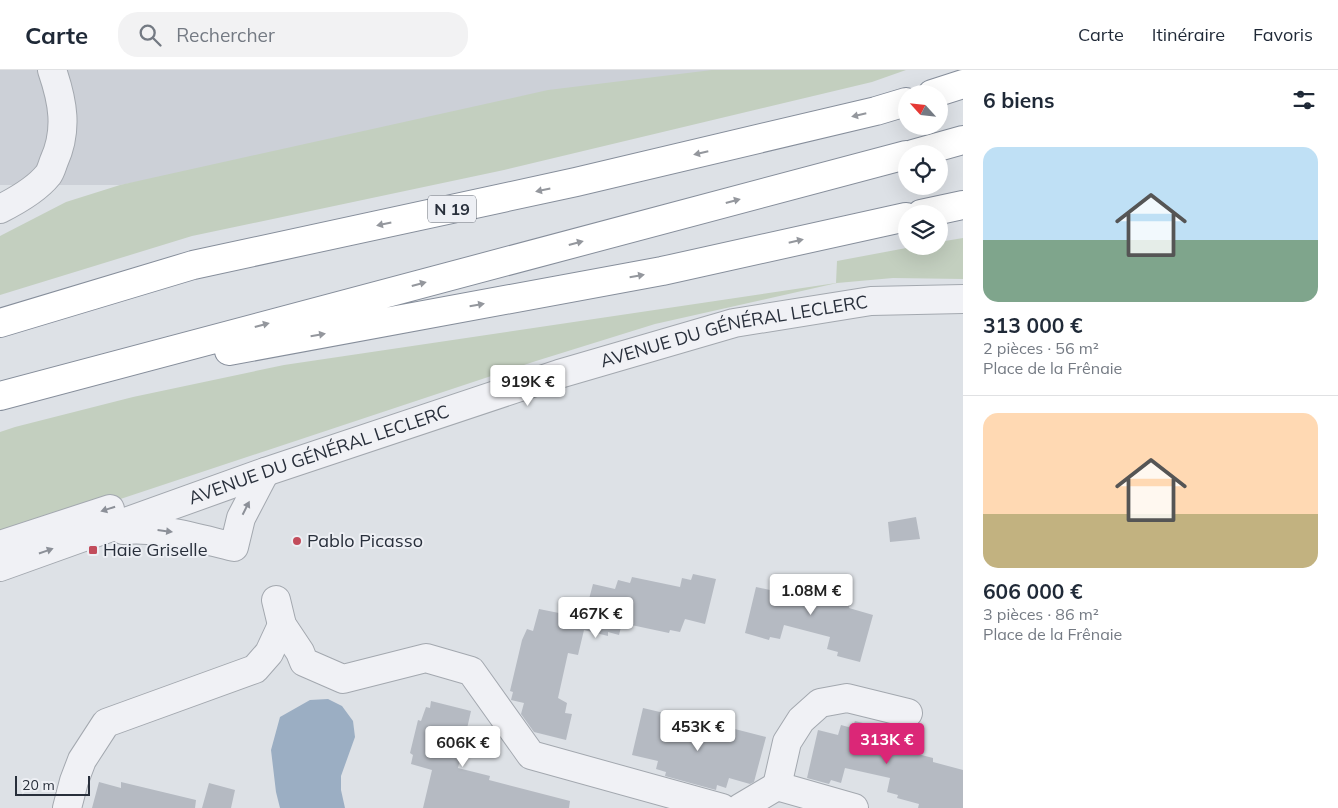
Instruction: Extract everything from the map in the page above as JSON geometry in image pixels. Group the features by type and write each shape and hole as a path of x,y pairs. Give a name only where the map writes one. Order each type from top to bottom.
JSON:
{"highway":[{"path":"948,89 963,84"},
{"name":"N 19","path":"0,323 193,265 576,182 876,112 898,105"},
{"path":"945,145 963,140"},
{"path":"6,394 898,157"},
{"path":"948,208 963,205"},
{"path":"6,394 662,271 898,219"}],"street":[{"path":"0,209 34,188 48,175 58,154 63,136 63,112 52,70"},
{"path":"0,545 561,359 691,318 826,291 926,283 963,283"},
{"name":"AVENUE DU GÉNÉRAL LECLERC","path":"0,566 264,472 559,374 734,324 871,301 963,298"},
{"path":"99,532 143,528 169,531 234,548 241,518 264,472"},
{"path":"67,808 82,760 106,723 255,669 269,653 279,612 304,662 343,678 426,658 471,671 531,755 722,808"},
{"path":"740,808 777,786 787,742 801,720 820,703 847,698 908,713"},
{"path":"777,786 854,808"}],"shaded area":[{"path":"0,70 760,70 120,185 0,185"}],"green space":[{"path":"712,70 906,70 872,82 504,170 192,236 0,295 0,236 66,202 120,185 548,90"},
{"path":"963,238 963,279 893,278 837,283 655,324 536,361 0,539 0,432 15,427 133,397 284,365 836,283 837,261 898,250 898,255 948,255 948,240"}],"water":[{"path":"328,699 342,706 353,721 355,737 341,776 341,790 345,808 280,808 271,750 280,717 310,700"}],"building":[{"path":"916,517 920,539 890,542 888,522"},
{"path":"693,574 716,579 705,624 685,619 680,632 670,630 669,633 622,623 619,635 608,632 608,636 584,630 578,655 568,653 558,698 567,703 565,713 572,714 566,740 534,732 521,714 524,703 511,700 513,692 510,691 522,640 527,629 533,631 539,609 584,618 593,584 615,589 618,580 630,583 632,577 680,587 682,578 691,580"},
{"path":"794,577 840,589 839,593 845,594 843,600 850,602 849,608 873,615 860,662 837,656 838,652 827,649 830,637 784,625 780,639 770,637 769,640 745,633 756,587 779,592 781,584 791,587"},
{"path":"431,701 471,711 458,768 490,776 489,780 570,801 569,808 423,808 432,770 411,764 413,755 410,753 418,720 421,721 426,707 430,708"},
{"path":"643,708 681,717 679,730 717,740 718,735 725,737 727,727 766,737 754,782 750,784 729,778 726,788 717,785 716,790 665,776 666,772 656,769 658,761 632,755"},
{"path":"855,721 902,733 900,740 911,743 910,752 933,758 933,762 963,770 963,808 918,808 919,804 897,798 898,795 887,792 890,778 845,768 841,783 831,780 829,784 807,778 818,730 838,735 841,725 852,728"},
{"path":"99,782 121,788 121,782 196,800 195,808 92,808"},
{"path":"209,783 235,790 231,808 202,808"}],"place":[{"name":"Pablo Picasso","path":"297,541"},
{"name":"Haie Griselle","path":"93,550"}]}
